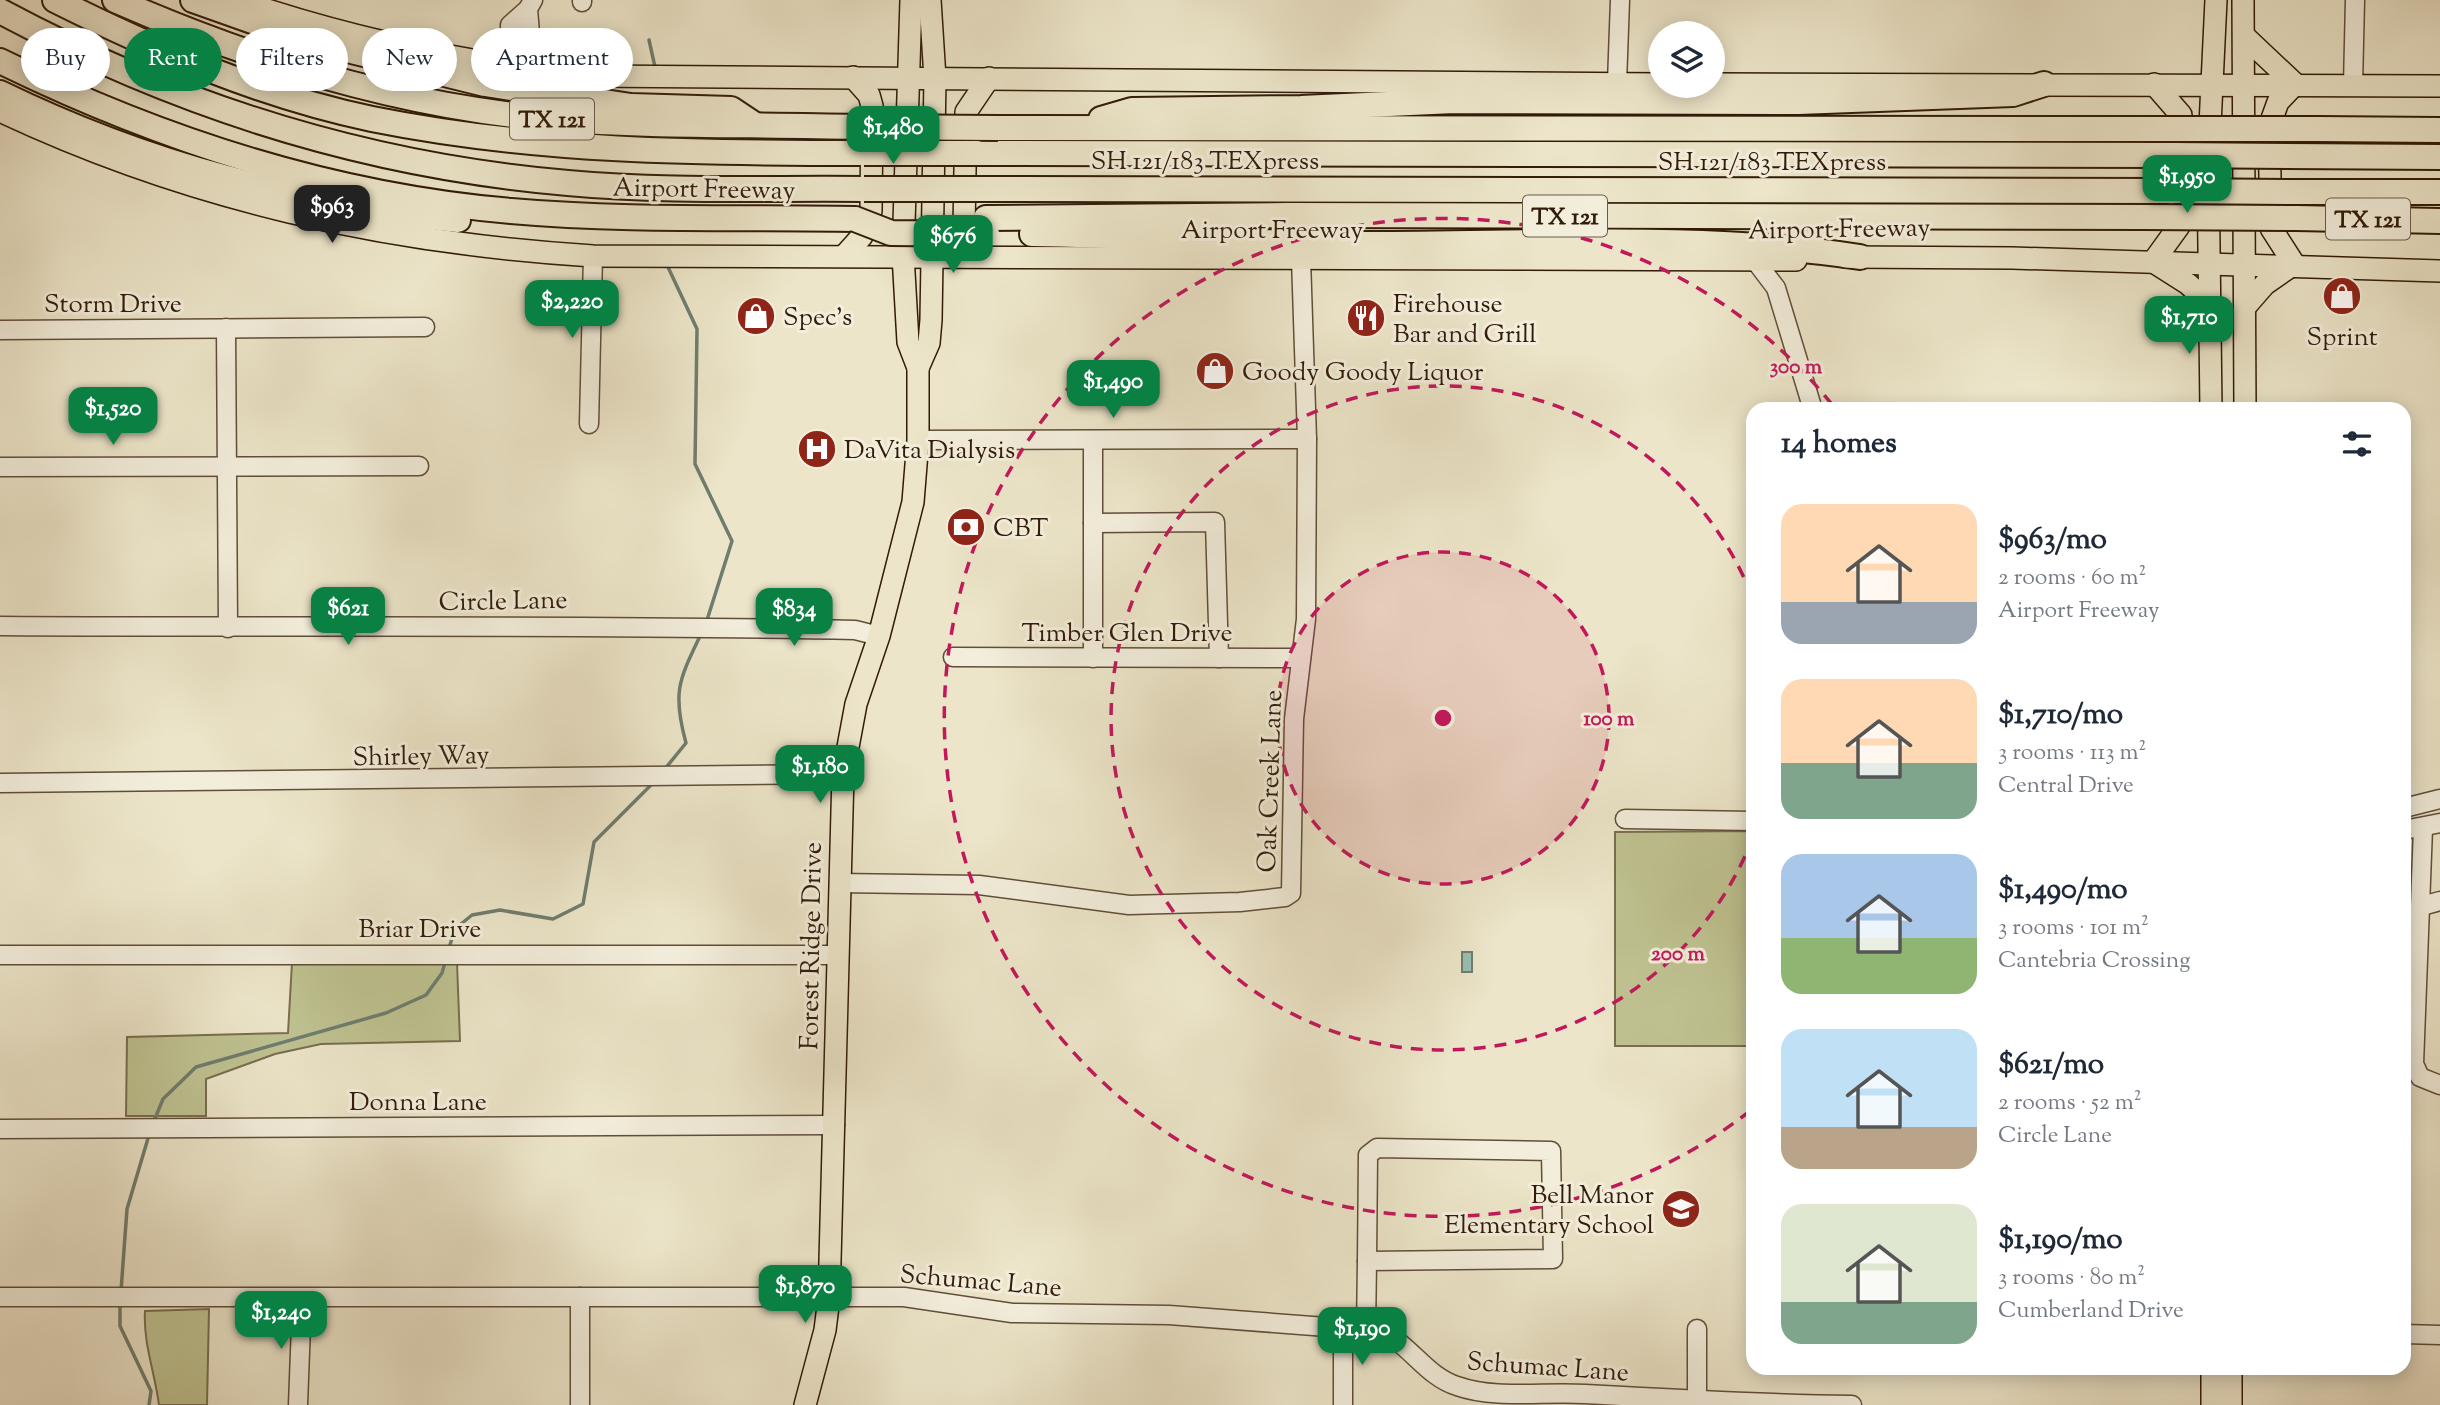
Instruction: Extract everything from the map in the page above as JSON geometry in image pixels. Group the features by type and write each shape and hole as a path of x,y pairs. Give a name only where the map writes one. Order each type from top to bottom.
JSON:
{"highway":[{"name":"SH 121/183 TEXpress","path":"55,0 202,66 304,101 371,118 511,142 591,149 677,153 2440,157"},
{"name":"TX 121","path":"115,0 254,56 424,101 553,119 649,125 2440,131"},
{"path":"193,0 303,39 485,84 631,106 731,109 756,126"},
{"name":"SH 121/183 TEXpress","path":"0,11 34,28"},
{"path":"0,27 21,37"},
{"name":"Airport Freeway","path":"0,61 150,125 242,159 320,179 431,200 509,211 693,218 849,219 984,236 1287,215 2440,220"},
{"name":"SH 121/183 TEXpress","path":"110,66 277,128 382,155 452,169 627,187 2440,192"},
{"path":"1074,128 1132,110 1522,100 1798,102 2014,94 2044,84"},
{"path":"0,93 80,128 187,168 270,191 351,207 557,230 652,233 693,218"},
{"path":"984,236 1277,243 1660,243 1809,249 1860,257"}],"main road":[{"path":"237,0 304,23 380,43 471,60"},
{"name":"Forest Ridge Drive","path":"804,1405 821,1349 829,1298 843,774 856,704 879,636 914,502 918,440 918,368 908,342 903,256 911,0"},
{"name":"Forest Ridge Drive","path":"918,368 929,343 932,256 935,78 930,0"},
{"path":"2211,402 2208,263 2216,0"},
{"path":"2243,0 2245,402"},
{"path":"2244,36 2295,84"},
{"path":"633,77 1648,83"},
{"path":"845,256 862,236 871,211 872,106 869,95 853,77"},
{"path":"984,236 964,229 966,112 989,79"},
{"path":"1725,84 2440,86"},
{"path":"2154,84 2177,107 2181,115 2181,128 2179,226 2153,262 2188,284 2209,303"},
{"path":"2245,307 2265,284 2294,264 2271,228 2269,127 2278,102 2295,84"},
{"name":"Airport Freeway","path":"0,111 54,136 144,171 275,210 357,229 443,243 593,256 932,256 984,236 1301,259 1792,260 1860,257 2294,264 2440,271"},
{"path":"2212,1375 2212,1405"},
{"path":"2231,1375 2231,1405"}],"street":[{"path":"1617,83 1620,0"},
{"path":"2353,85 2355,0"},
{"path":"528,28 531,4"},
{"path":"589,424 593,256"},
{"name":"Oak Creek Lane","path":"839,883 979,885 1129,905 1240,902 1285,897 1291,892 1294,719 1306,619 1307,439 1301,259"},
{"path":"1754,259 1776,288 1811,402"},
{"path":"1776,288 1792,260"},
{"name":"Storm Drive","path":"0,330 425,327"},
{"path":"226,328 228,628"},
{"path":"918,440 1307,439"},
{"path":"1093,440 1093,658"},
{"path":"0,467 419,466"},
{"path":"1093,523 1215,522 1219,658"},
{"name":"Circle Lane","path":"0,626 704,627 855,630 879,636"},
{"name":"Timber Glen Drive","path":"953,657 1301,658"},
{"name":"Shirley Way","path":"0,783 843,774"},
{"path":"2411,806 2440,799"},
{"path":"1625,819 1746,821"},
{"path":"2422,827 2422,906 2414,1064 2420,1077 2440,1085"},
{"path":"2422,906 2440,901"},
{"name":"Briar Drive","path":"0,955 839,955"},
{"name":"Donna Lane","path":"0,1129 835,1125"},
{"path":"1366,1330 1367,1261 1370,1151 1377,1148 1546,1150 1553,1154 1553,1259 1367,1261"},
{"name":"Schumac Lane","path":"0,1297 904,1297 1012,1313 1169,1315 1389,1334 1423,1366 1452,1385 1489,1399 1584,1394 1697,1404 1852,1405"},
{"path":"580,1297 580,1405"},
{"path":"298,1405 302,1298"},
{"path":"1343,1328 1343,1405"},
{"path":"1697,1329 1697,1404"},
{"path":"2411,1334 2440,1335"}],"green space":[{"path":"1746,831 1746,1046 1615,1046 1615,832"},
{"path":"292,963 457,963 460,1041 321,1044 275,1054 206,1079 206,1116 126,1116 127,1037 288,1033"},
{"path":"209,1309 207,1405 159,1405 147,1346 145,1311"}],"water":[{"path":"1462,952 1472,952 1472,972 1462,972"}],"waterway":[{"path":"649,40 655,67"},
{"path":"667,265 697,329 695,464 732,541 707,620"},
{"path":"664,770 686,743 679,711 680,687 687,663 701,634"},
{"path":"449,948 455,929 472,915 500,910 553,919 583,904 594,842 652,784"},
{"path":"154,1121 163,1099 196,1067 386,1013 426,995 442,973 446,959"},
{"path":"121,1291 127,1209 149,1135"},
{"path":"120,1303 120,1326 151,1391 149,1405"}],"place":[{"name":"Sprint","path":"2342,296"},
{"name":"Spec's","path":"756,316"},
{"name":"Firehouse Bar and Grill","path":"1366,318"},
{"name":"Goody Goody Liquor","path":"1215,371"},
{"name":"DaVita Dialysis","path":"817,449"},
{"name":"CBT","path":"966,527"},
{"name":"Bell Manor Elementary School","path":"1681,1209"}]}
